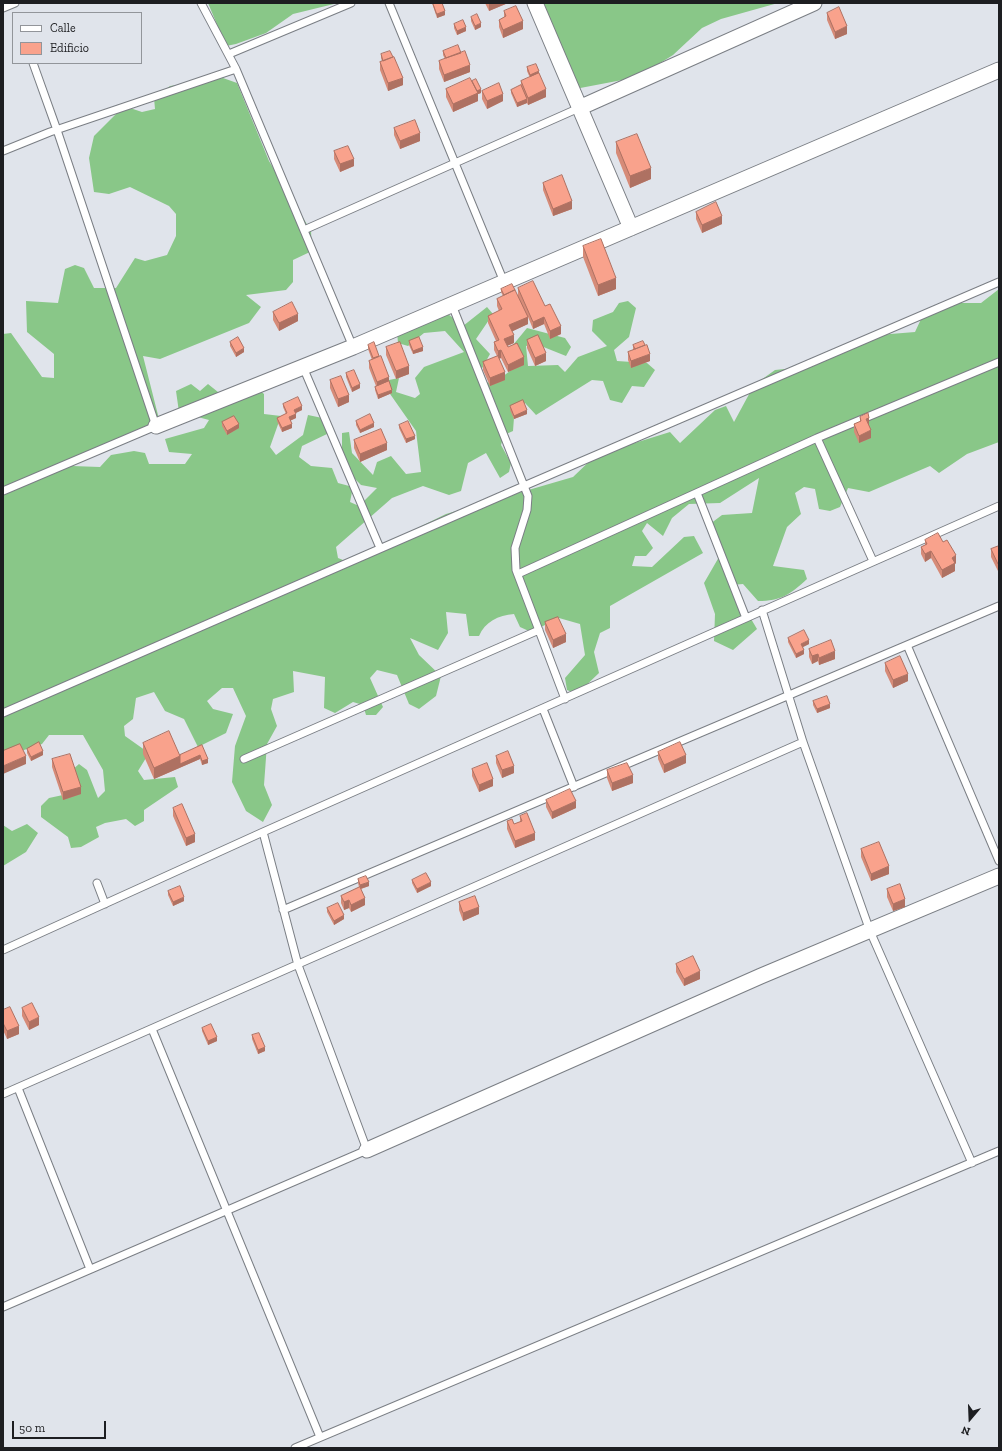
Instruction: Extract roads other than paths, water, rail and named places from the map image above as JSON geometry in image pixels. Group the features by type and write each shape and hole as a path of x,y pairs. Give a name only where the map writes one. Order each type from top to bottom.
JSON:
{"street":[{"path":"535,3 631,228"},
{"path":"579,108 814,3"},
{"path":"156,426 452,305 999,70"},
{"path":"367,1150 761,976 999,876"}],"lane":[{"path":"201,3 236,69 353,346"},
{"path":"229,54 351,3"},
{"path":"389,3 504,282"},
{"path":"3,8 12,4"},
{"path":"3,491 156,426 57,130 33,64"},
{"path":"3,151 57,130 236,69"},
{"path":"304,230 579,108"},
{"path":"3,713 380,548 999,282"},
{"path":"452,305 528,496 527,510 515,548 515,560 518,574 566,699"},
{"path":"518,574 816,438 999,362"},
{"path":"303,366 380,548"},
{"path":"816,438 873,561"},
{"path":"697,493 746,618"},
{"path":"3,950 263,832 999,506"},
{"path":"283,910 999,606"},
{"path":"762,610 803,742 870,931 972,1163"},
{"path":"244,759 539,630"},
{"path":"907,645 999,861"},
{"path":"543,708 574,787"},
{"path":"3,1094 803,742"},
{"path":"3,1307 367,1150 298,964 263,832"},
{"path":"96,883 105,904"},
{"path":"152,1029 320,1437"},
{"path":"18,1088 90,1269"},
{"path":"294,1448 999,1151"}]}
